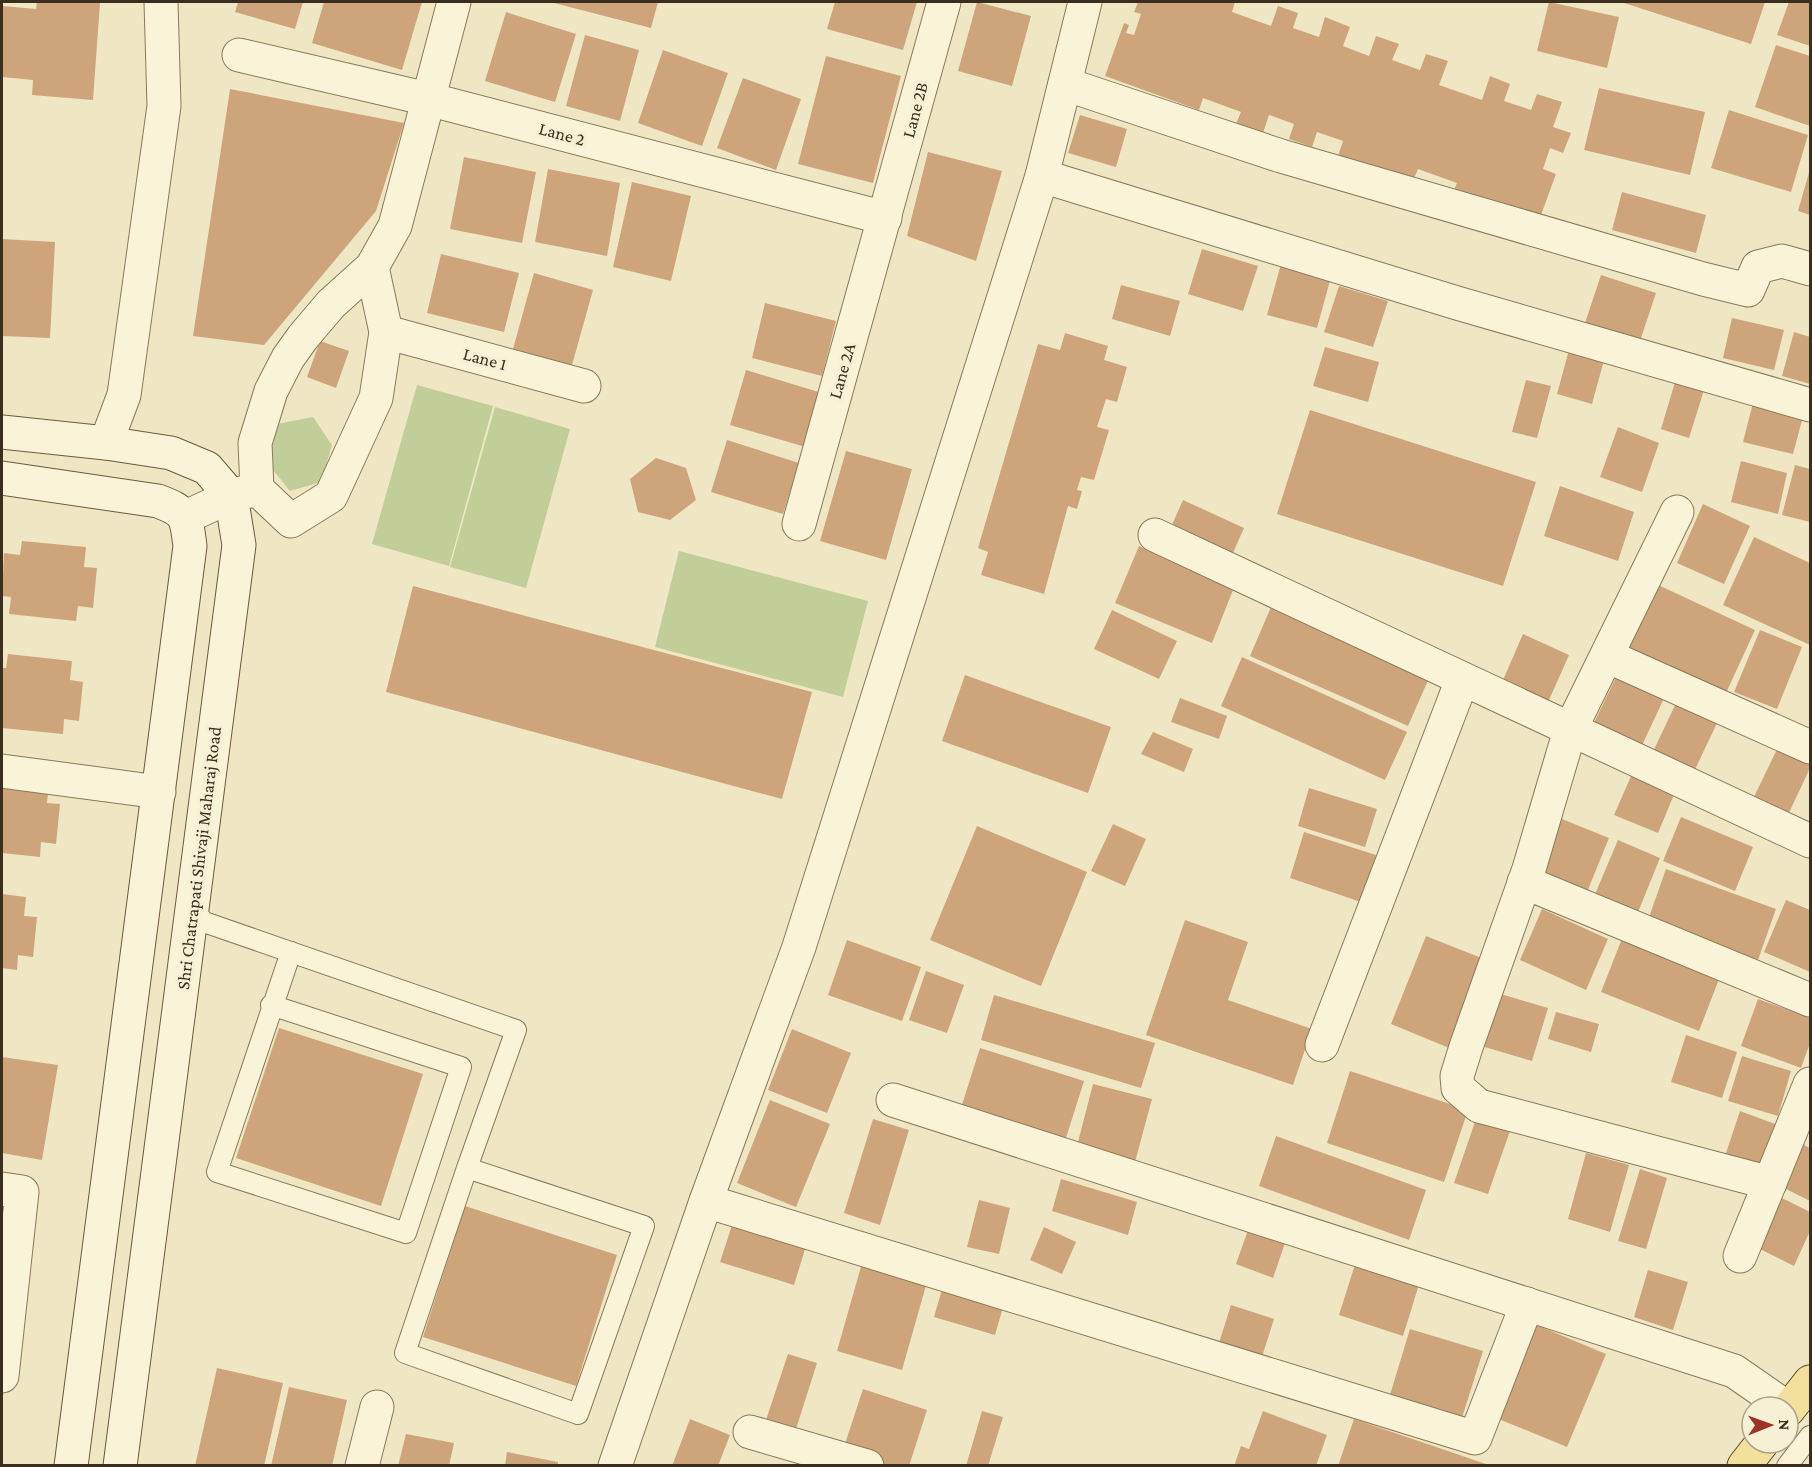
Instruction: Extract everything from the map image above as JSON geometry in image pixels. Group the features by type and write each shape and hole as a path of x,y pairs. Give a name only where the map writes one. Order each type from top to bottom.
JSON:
{"main road":[{"path":"1799,1395 1810,1382"}],"street":[{"path":"106,443 124,395 164,106 161,2"},
{"name":"Shri Chatrapati Shivaji Maharaj Road","path":"120,1466 193,909 244,493 255,443 271,391 288,358 331,304 372,267 395,226 454,2"},
{"name":"Lane 2B","path":"885,218 944,2"},
{"path":"615,1466 706,1202 799,947 1042,176 1085,2"},
{"name":"Lane 2","path":"238,55 428,99 885,218"},
{"path":"1065,84 1281,156 1703,279 1748,290 1758,267 1782,261 1810,269"},
{"path":"1042,176 1446,300 1810,405"},
{"name":"Lane 2A","path":"799,524 885,218"},
{"path":"2,432 106,443 171,453 207,468 291,520 331,496 376,398 386,332 372,267"},
{"name":"Lane 1","path":"386,332 584,386"},
{"path":"2,478 158,501 178,509 186,517 190,546 71,1466"},
{"path":"186,517 244,493"},
{"path":"1677,512 1570,730 1524,882 1466,1047 1457,1076 1458,1088 1479,1106 1770,1184"},
{"path":"1155,535 1810,841"},
{"path":"1607,656 1810,747"},
{"path":"1322,1045 1462,680"},
{"path":"2,771 159,792"},
{"path":"1524,882 1810,1000"},
{"path":"1740,1256 1810,1084"},
{"path":"893,1100 1734,1371 1768,1395"},
{"path":"2,1190 22,1192 2,1376"},
{"path":"706,1202 1475,1438 1527,1304"},
{"path":"85,1364 132,1372"},
{"path":"362,1466 377,1407"},
{"path":"750,1432 867,1466"}],"lane":[{"path":"193,909 204,922 516,1030 467,1168 405,1353 578,1414 644,1226 467,1168"},
{"path":"271,1005 461,1067 406,1233 217,1172 271,1005 291,952"},
{"path":"1787,1466 1810,1436"}],"green space":[{"path":"417,385 493,406 449,566 372,544"},
{"path":"495,407 570,429 526,588 450,567"},
{"path":"313,417 332,445 321,482 290,491 269,465 277,424"},
{"path":"679,551 868,601 843,697 655,647"}],"building":[{"path":"37,2 100,3 93,100 32,95 33,80 2,77 2,6 36,9"},
{"path":"238,2 303,2 295,29 235,12"},
{"path":"324,2 422,2 402,70 312,43"},
{"path":"550,2 658,2 651,28"},
{"path":"835,2 917,2 903,50 827,29"},
{"path":"977,2 1031,16 1012,86 958,71"},
{"path":"1138,2 1235,2 1232,12 1271,26 1278,6 1298,13 1293,28 1319,37 1325,17 1350,27 1343,46 1369,56 1376,36 1399,44 1392,60 1420,70 1426,54 1448,61 1439,85 1482,100 1490,76 1510,84 1504,101 1531,110 1537,94 1562,102 1553,127 1571,133 1563,153 1550,148 1543,169 1556,174 1541,215 1524,209 1519,222 1451,197 1457,183 1418,169 1412,183 1338,156 1343,141 1317,132 1312,147 1289,139 1294,124 1269,115 1263,133 1236,124 1241,112 1203,98 1199,110 1105,76 1124,23 1129,25 1126,33 1134,35 1141,14 1134,12"},
{"path":"1549,2 1619,17 1607,68 1537,51"},
{"path":"1621,2 1765,2 1751,44"},
{"path":"1789,2 1810,2 1810,46 1777,35"},
{"path":"506,12 576,34 555,102 485,81"},
{"path":"585,35 639,50 620,121 566,106"},
{"path":"1776,45 1810,56 1810,126 1755,107"},
{"path":"663,50 728,73 702,146 638,123"},
{"path":"826,56 901,76 873,183 798,164"},
{"path":"743,78 801,99 776,170 717,148"},
{"path":"1599,88 1705,112 1690,175 1584,150"},
{"path":"230,89 404,123 376,211 264,345 193,336"},
{"path":"1729,110 1808,135 1791,192 1711,168"},
{"path":"1080,115 1127,129 1116,167 1068,153"},
{"path":"928,152 1002,171 976,261 907,236"},
{"path":"464,157 536,172 522,243 450,229"},
{"path":"548,169 620,183 607,256 535,242"},
{"path":"1810,169 1810,215 1798,211"},
{"path":"632,182 691,196 671,281 613,267"},
{"path":"1622,192 1706,215 1696,253 1612,230"},
{"path":"2,239 55,242 50,338 2,336"},
{"path":"1202,249 1258,266 1243,311 1188,294"},
{"path":"441,254 519,273 504,332 427,313"},
{"path":"1281,264 1331,277 1317,328 1267,315"},
{"path":"534,273 593,290 572,365 513,349"},
{"path":"1601,275 1656,293 1639,344 1584,326"},
{"path":"1121,285 1180,301 1170,336 1112,319"},
{"path":"1339,286 1388,301 1373,347 1324,332"},
{"path":"765,303 836,321 822,376 752,358"},
{"path":"1732,318 1784,330 1774,370 1723,358"},
{"path":"1794,332 1810,337 1810,384 1782,376"},
{"path":"1065,333 1108,346 1104,360 1127,367 1117,402 1106,399 1097,427 1109,430 1094,480 1081,477 1077,490 1082,491 1077,509 1068,506 1044,594 981,575 988,552 978,548 1038,344 1060,350"},
{"path":"320,341 349,351 336,388 307,377"},
{"path":"1325,347 1379,362 1368,402 1313,386"},
{"path":"1569,350 1604,360 1592,404 1557,394"},
{"path":"746,370 825,394 809,448 730,425"},
{"path":"1526,380 1551,386 1537,438 1512,432"},
{"path":"1675,382 1704,390 1689,438 1661,429"},
{"path":"1755,395 1805,409 1793,454 1743,442"},
{"path":"1310,410 1536,482 1503,586 1277,514"},
{"path":"1618,427 1659,443 1642,492 1600,477"},
{"path":"727,440 799,463 783,514 711,492"},
{"path":"846,451 912,469 886,560 820,541"},
{"path":"656,458 686,468 696,500 670,520 638,512 630,479"},
{"path":"1741,461 1787,473 1778,514 1731,502"},
{"path":"1795,465 1810,469 1810,522 1782,515"},
{"path":"1560,486 1634,512 1618,561 1544,536"},
{"path":"1183,500 1244,528 1228,564 1167,536"},
{"path":"1703,504 1750,526 1724,584 1677,563"},
{"path":"1754,537 1810,563 1810,645 1723,605"},
{"path":"22,541 86,547 84,567 97,568 93,608 78,606 76,621 9,614 11,597 2,596 4,553 20,555"},
{"path":"1139,546 1235,585 1212,643 1115,603"},
{"path":"1656,584 1755,630 1726,693 1627,648"},
{"path":"413,586 812,692 782,799 386,692"},
{"path":"1271,607 1429,678 1408,726 1250,656"},
{"path":"1112,610 1177,641 1159,679 1094,649"},
{"path":"1760,630 1802,647 1777,709 1734,692"},
{"path":"1523,634 1569,655 1549,700 1503,680"},
{"path":"8,654 72,661 70,680 83,682 79,721 64,719 63,734 2,728 2,668 6,668"},
{"path":"1242,657 1407,732 1385,780 1221,706"},
{"path":"1619,671 1666,694 1638,754 1590,731"},
{"path":"965,675 1111,727 1088,793 942,741"},
{"path":"1180,698 1227,716 1219,739 1171,722"},
{"path":"1677,701 1718,721 1691,778 1650,758"},
{"path":"1153,732 1193,749 1184,772 1141,754"},
{"path":"1781,741 1810,755 1810,768 1787,817 1752,801"},
{"path":"1635,767 1678,785 1658,833 1614,815"},
{"path":"2,779 49,784 47,803 60,804 56,844 41,842 40,857 2,853"},
{"path":"1309,788 1377,809 1365,847 1298,826"},
{"path":"1681,817 1753,847 1735,891 1663,861"},
{"path":"1562,819 1609,838 1585,897 1538,877"},
{"path":"1113,824 1146,839 1125,886 1091,871"},
{"path":"977,826 1087,872 1041,986 930,940"},
{"path":"1304,832 1376,855 1361,902 1290,878"},
{"path":"1618,840 1660,858 1636,917 1593,899"},
{"path":"1666,869 1776,909 1758,960 1648,920"},
{"path":"2,894 26,897 24,916 37,917 33,957 18,955 17,970 2,968"},
{"path":"1786,900 1810,910 1810,972 1764,952"},
{"path":"1542,909 1608,939 1586,990 1520,960"},
{"path":"1185,920 1248,942 1228,1000 1312,1029 1293,1085 1146,1035"},
{"path":"1426,936 1489,961 1454,1050 1391,1024"},
{"path":"1623,936 1721,974 1699,1031 1601,992"},
{"path":"847,940 921,967 902,1021 828,995"},
{"path":"926,971 964,985 947,1033 909,1020"},
{"path":"1494,992 1548,1008 1532,1061 1478,1045"},
{"path":"994,995 1155,1043 1141,1088 981,1040"},
{"path":"1758,999 1810,1018 1810,1043 1801,1068 1741,1046"},
{"path":"1556,1012 1599,1024 1591,1052 1548,1039"},
{"path":"279,1028 423,1074 381,1206 236,1158"},
{"path":"792,1029 851,1053 827,1113 768,1090"},
{"path":"1686,1035 1737,1052 1722,1098 1671,1082"},
{"path":"980,1048 1084,1081 1065,1141 961,1108"},
{"path":"1742,1056 1791,1071 1778,1116 1728,1101"},
{"path":"2,1057 58,1065 42,1160 2,1153"},
{"path":"1350,1071 1468,1110 1444,1182 1327,1143"},
{"path":"1093,1084 1152,1099 1135,1162 1077,1146"},
{"path":"770,1100 830,1124 796,1207 737,1183"},
{"path":"1740,1111 1775,1124 1759,1169 1725,1156"},
{"path":"873,1119 909,1130 880,1225 844,1213"},
{"path":"1476,1119 1510,1131 1488,1194 1454,1183"},
{"path":"1276,1136 1426,1190 1409,1240 1259,1186"},
{"path":"1804,1145 1810,1148 1810,1201 1784,1188"},
{"path":"1586,1153 1629,1165 1610,1232 1568,1219"},
{"path":"1640,1169 1667,1178 1646,1249 1618,1241"},
{"path":"1061,1179 1137,1202 1128,1235 1052,1211"},
{"path":"1778,1196 1810,1212 1810,1231 1794,1266 1754,1246"},
{"path":"979,1200 1010,1208 999,1254 967,1247"},
{"path":"465,1206 617,1255 576,1386 423,1337"},
{"path":"733,1222 806,1246 794,1285 720,1262"},
{"path":"1044,1227 1076,1242 1062,1274 1030,1260"},
{"path":"1249,1227 1286,1240 1273,1278 1236,1264"},
{"path":"1358,1255 1422,1275 1403,1336 1339,1315"},
{"path":"864,1256 929,1275 902,1370 837,1351"},
{"path":"1648,1270 1688,1282 1673,1330 1634,1317"},
{"path":"945,1279 1006,1297 995,1335 934,1317"},
{"path":"1231,1305 1274,1319 1260,1363 1217,1349"},
{"path":"1527,1321 1606,1354 1567,1447 1489,1415"},
{"path":"1410,1329 1483,1351 1461,1421 1389,1398"},
{"path":"788,1354 817,1363 796,1429 766,1420"},
{"path":"217,1368 283,1383 264,1466 195,1466"},
{"path":"289,1387 347,1400 332,1466 271,1466"},
{"path":"863,1389 927,1410 909,1466 890,1466 843,1450"},
{"path":"982,1411 1003,1417 988,1466 966,1466"},
{"path":"1263,1411 1327,1435 1316,1466 1234,1466 1241,1446 1249,1449"},
{"path":"690,1419 730,1435 718,1466 672,1466"},
{"path":"1354,1419 1489,1465 1489,1466 1338,1466"},
{"path":"406,1434 454,1443 449,1466 398,1466"},
{"path":"507,1452 558,1462 558,1466 505,1466"}]}
